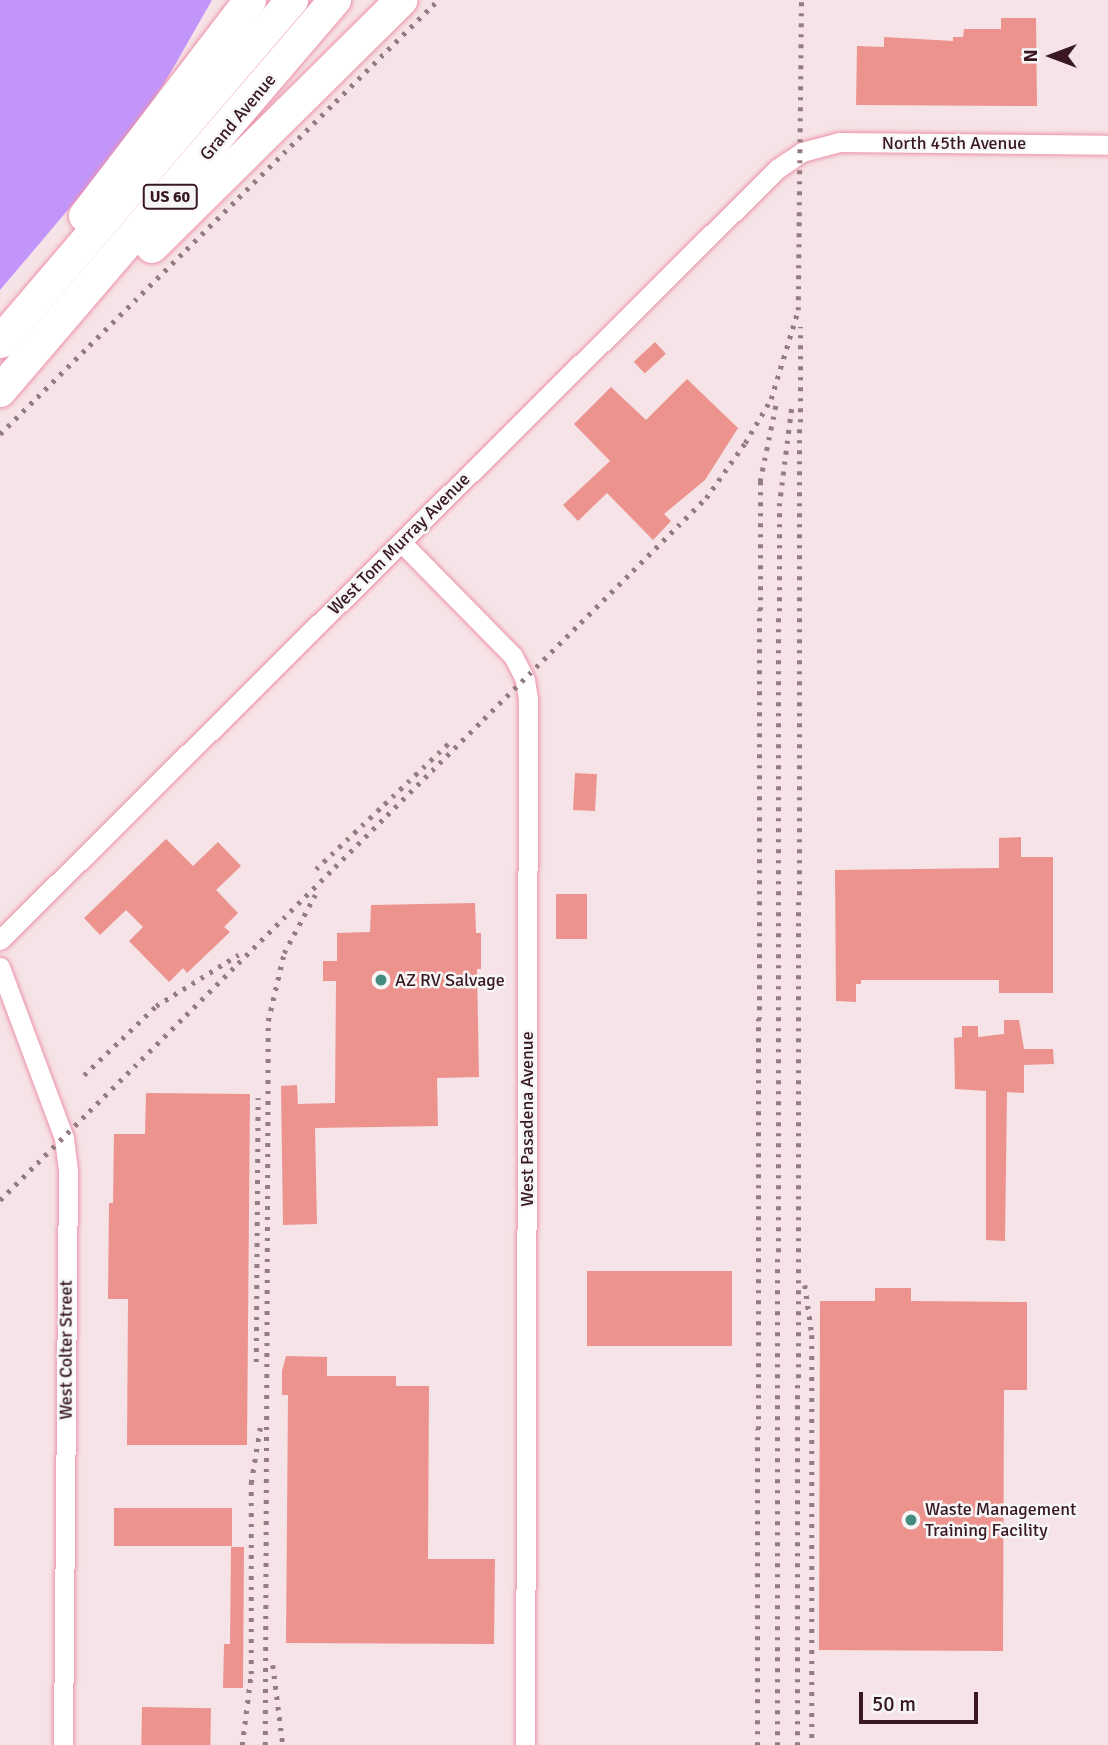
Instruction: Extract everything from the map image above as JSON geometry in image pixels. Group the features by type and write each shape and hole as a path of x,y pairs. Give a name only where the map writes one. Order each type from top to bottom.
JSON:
{"highway":[{"path":"42,296 71,233 250,0"},
{"name":"Grand Avenue","path":"0,342 292,0"},
{"name":"Grand Avenue","path":"0,391 72,312 335,0"},
{"path":"72,312 124,275 402,0"}],"street":[{"name":"North 45th Avenue","path":"802,152 841,142 1108,145"},
{"name":"West Tom Murray Avenue","path":"0,940 746,197 802,152"},
{"name":"West Pasadena Avenue","path":"401,542 513,656 526,680 528,699 525,1745"},
{"name":"West Colter Street","path":"0,967 64,1138 68,1170 63,1745"}],"shaded area":[{"path":"0,0 212,0 164,84 112,158 0,290"}],"building":[{"path":"1001,18 1036,18 1037,106 856,105 857,46 884,47 884,37 953,41 953,37 963,37 964,29 1001,29"},
{"path":"655,342 666,354 645,373 634,362"},
{"path":"687,379 738,428 705,480 664,514 671,521 653,540 607,493 578,521 563,505 610,461 574,424 611,387 646,420"},
{"path":"575,773 597,774 595,811 573,810"},
{"path":"1021,837 1021,857 1053,857 1053,993 999,993 999,980 861,980 861,984 856,984 856,1002 836,1001 835,870 999,868 999,838"},
{"path":"166,839 193,866 218,842 241,866 216,890 238,913 224,927 230,932 187,973 183,968 169,982 129,941 143,927 126,910 100,935 84,918"},
{"path":"556,894 587,894 587,939 556,939"},
{"path":"475,903 476,933 481,933 481,969 477,969 479,1077 437,1078 438,1126 315,1128 317,1224 283,1225 281,1086 297,1085 298,1104 335,1103 336,981 323,981 323,961 337,961 337,933 370,932 371,905"},
{"path":"1004,1020 1019,1020 1024,1049 1053,1049 1054,1064 1024,1065 1024,1093 1007,1092 1005,1241 986,1240 986,1091 955,1089 954,1038 962,1037 962,1026 978,1026 978,1037 1004,1034"},
{"path":"146,1093 250,1094 247,1445 127,1445 128,1299 108,1299 109,1203 113,1203 114,1134 145,1134"},
{"path":"587,1271 732,1271 732,1346 587,1346"},
{"name":"Waste Management Training Facility","path":"875,1288 911,1288 911,1301 1027,1302 1027,1390 1004,1390 1003,1651 819,1650 820,1301 875,1301"},
{"path":"286,1356 327,1357 327,1376 396,1376 396,1386 429,1386 428,1559 495,1559 494,1644 286,1643 288,1395 282,1395 282,1371"},
{"path":"114,1508 232,1508 232,1546 114,1546"},
{"path":"231,1547 244,1547 243,1688 223,1688 224,1644 230,1644"},
{"path":"142,1707 211,1708 210,1745 141,1745"}],"railway":[{"path":"0,434 438,0"},
{"path":"0,1200 706,498 745,443 771,399 798,310 801,0"},
{"path":"797,1745 800,327"},
{"path":"757,1745 760,481 777,399"},
{"path":"777,1745 779,506 792,403"},
{"path":"316,869 449,743"},
{"path":"265,1745 268,1021 284,953 315,895"},
{"path":"84,1075 156,1006 238,955"},
{"path":"256,1362 258,1098"},
{"path":"805,1285 812,1335 812,1745"},
{"path":"242,1745 251,1674 251,1483 260,1428"},
{"path":"273,1665 283,1745"}],"place":[{"name":"AZ RV Salvage","path":"381,980"},
{"name":"Waste Management Training Facility","path":"911,1520"}]}
